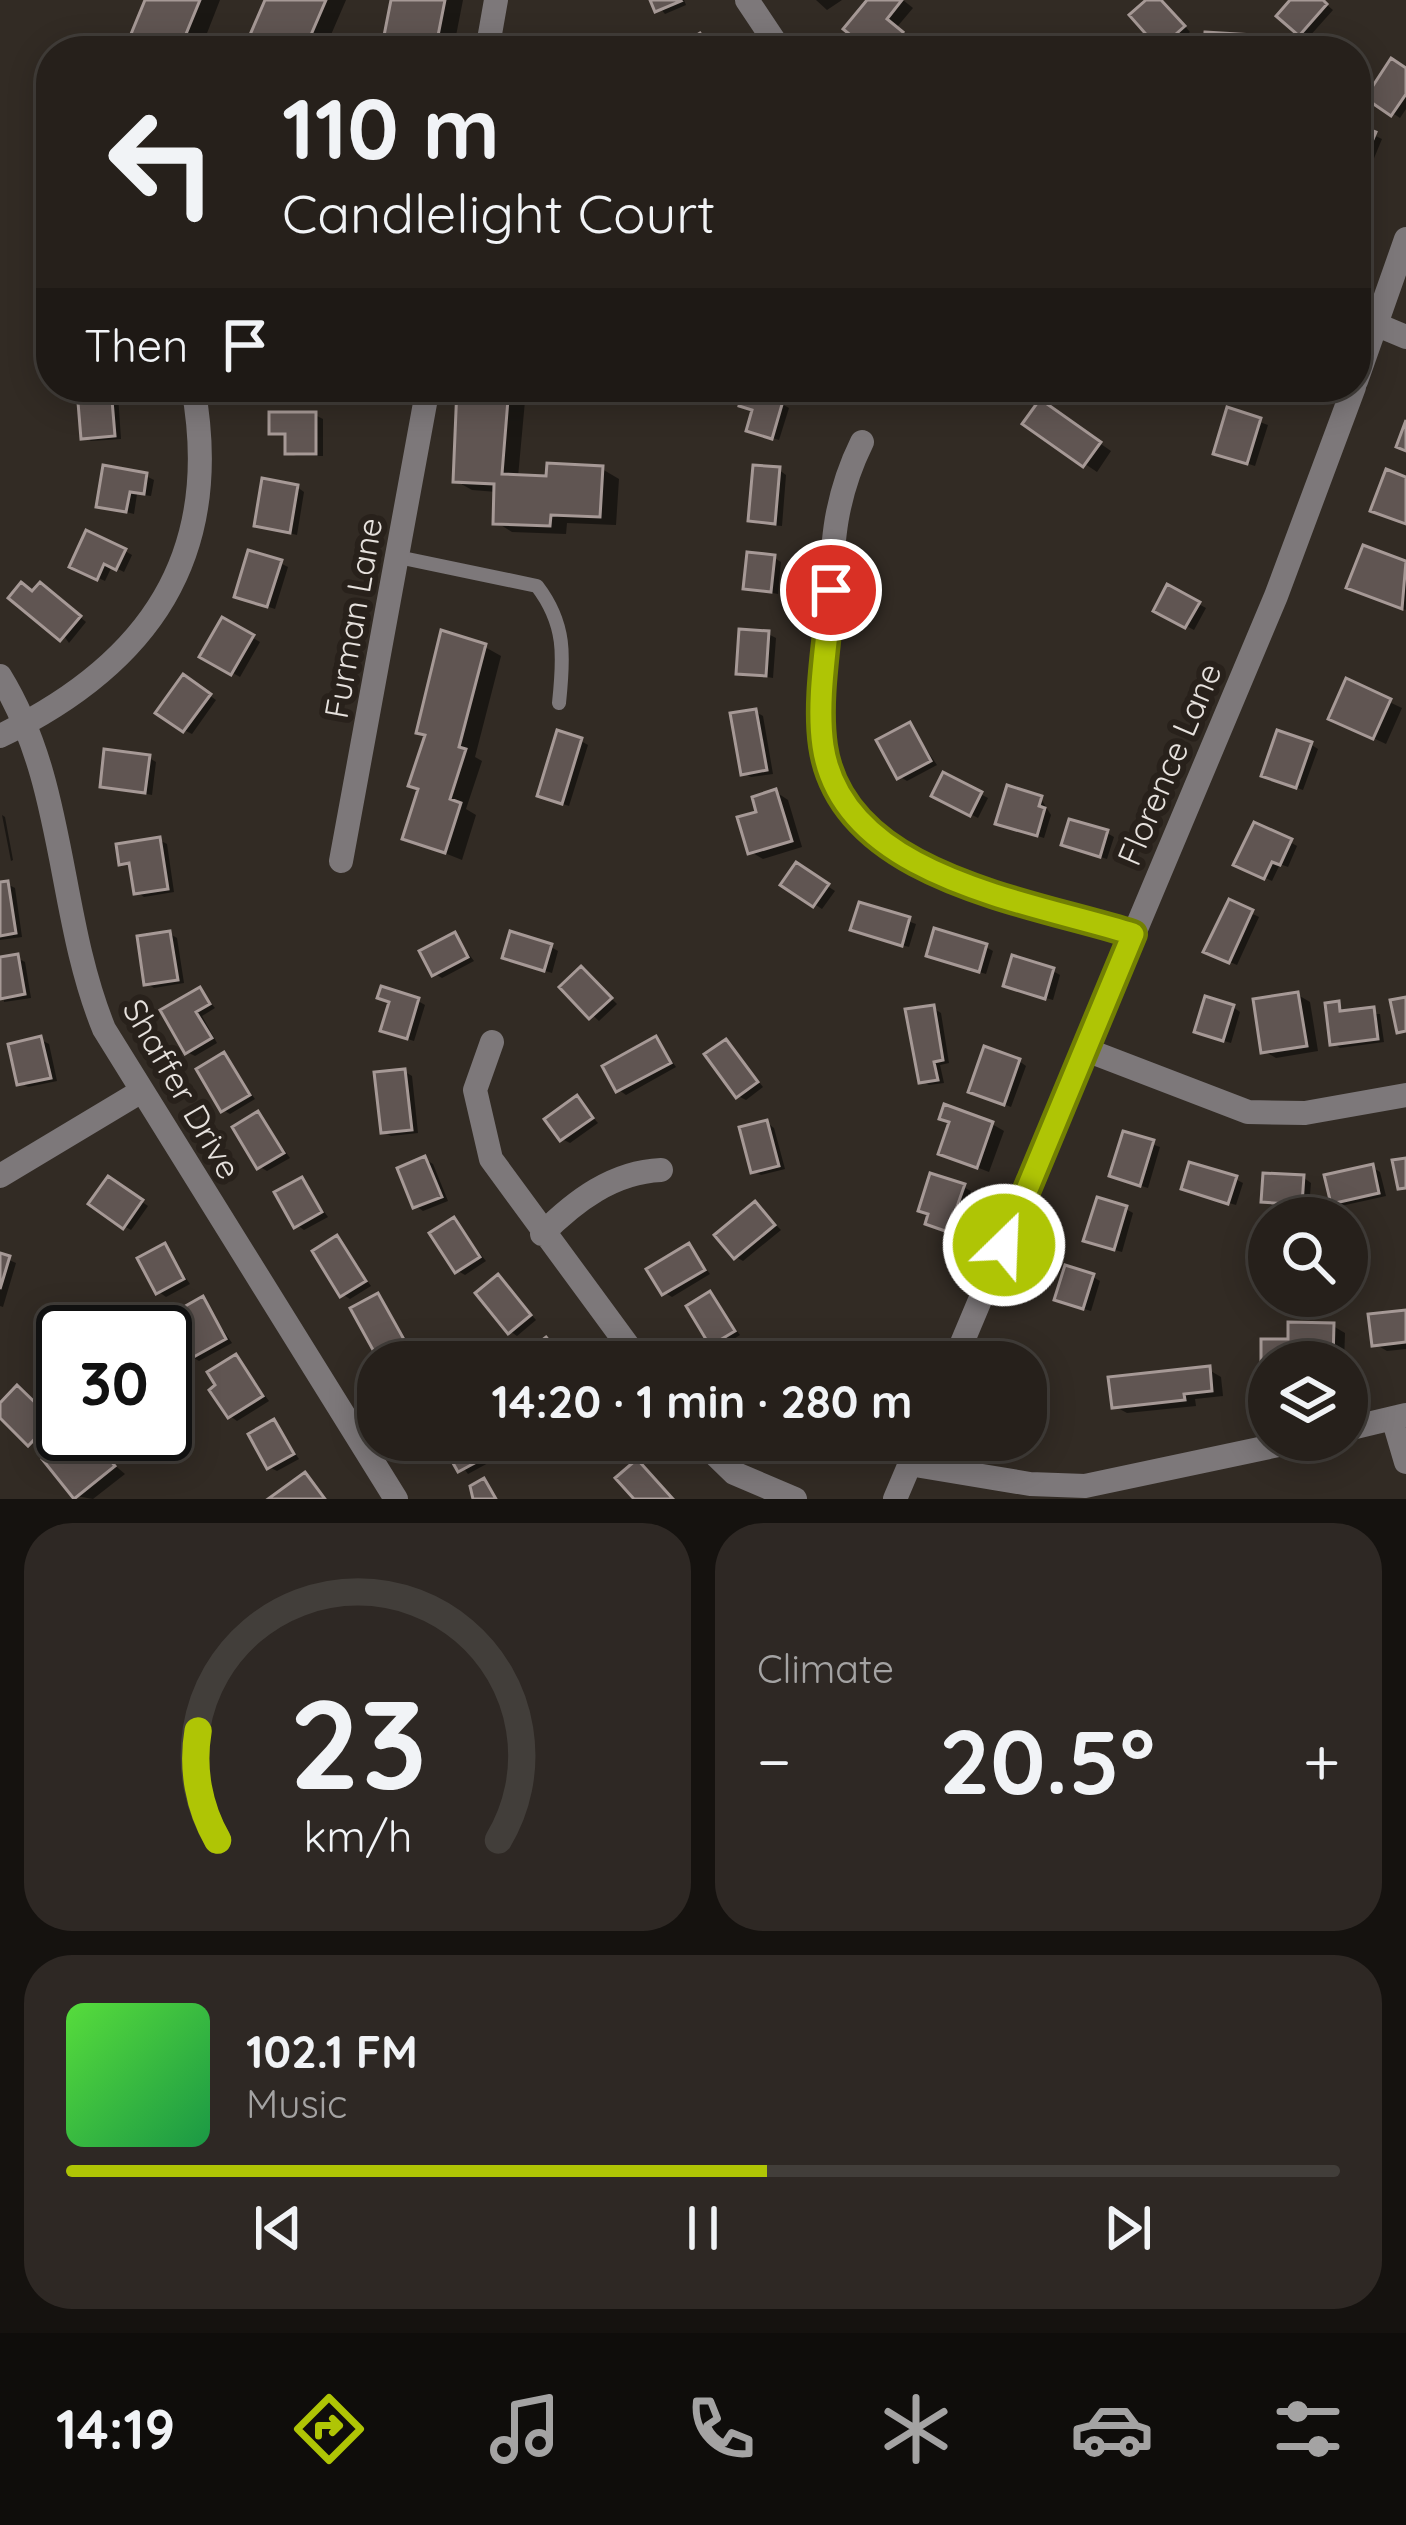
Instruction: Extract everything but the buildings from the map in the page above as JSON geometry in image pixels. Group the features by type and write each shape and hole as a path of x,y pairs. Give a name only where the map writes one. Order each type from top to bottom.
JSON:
{"street":[{"path":"490,36 496,0"},
{"path":"747,0 771,36"},
{"name":"Florence Lane","path":"1371,310 1406,239"},
{"path":"1371,322 1406,337"},
{"path":"12,731 99,679 141,633 170,589 201,484 196,402"},
{"name":"Furman Lane","path":"341,861 425,402"},
{"name":"Florence Lane","path":"962,1341 1089,1051 1133,934 1276,596 1348,402"},
{"path":"862,442 837,497 822,729 831,777 846,807 868,833 906,861 1133,934"},
{"name":"Shaffer Drive","path":"0,676 12,731 53,804 89,992 140,1092 396,1499"},
{"path":"492,1042 475,1090 482,1134 501,1179 624,1341"},
{"path":"1089,1051 1248,1112 1305,1113 1406,1095"},
{"path":"0,1176 140,1092"},
{"path":"542,1234 604,1184 638,1171 661,1170"},
{"path":"1368,1424 1400,1416 1406,1462"},
{"path":"947,1461 1030,1484 1085,1486 1248,1451"},
{"path":"722,1461 734,1473 795,1499"},
{"path":"895,1499 910,1461"}],"lane":[{"path":"398,557 537,586 556,611 561,628 559,703"}],"route":[{"path":"831,590 823,744 831,777 846,807 868,833 906,861 1133,934 1089,1051 1004,1245"}]}
